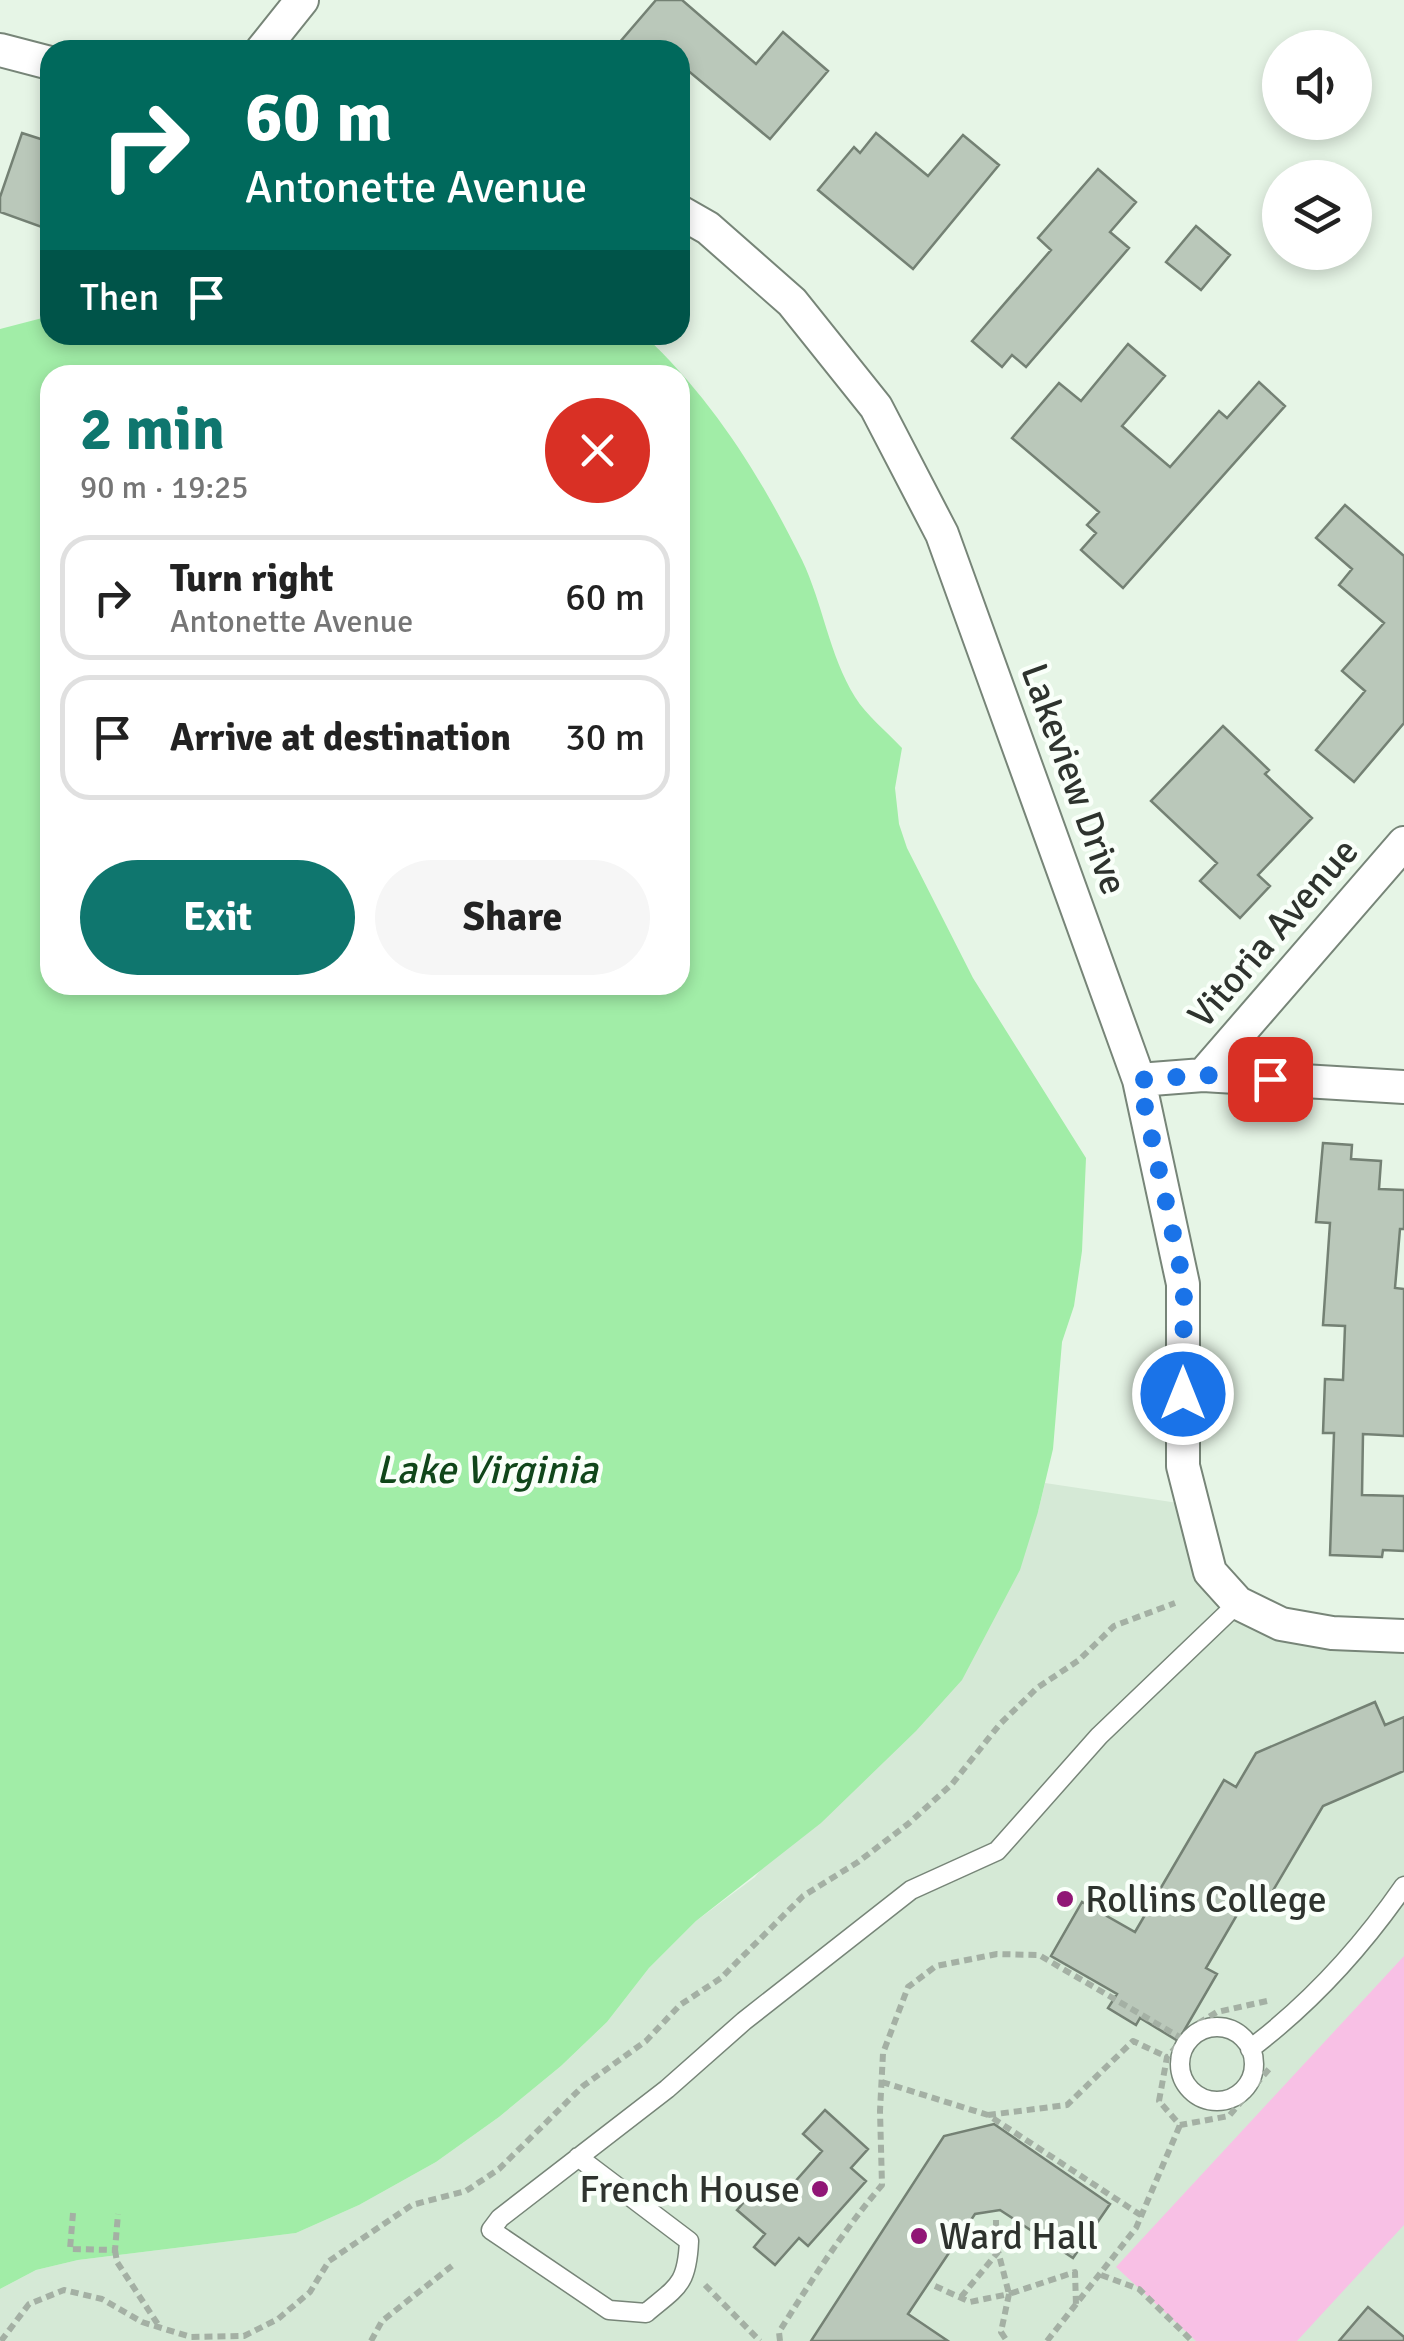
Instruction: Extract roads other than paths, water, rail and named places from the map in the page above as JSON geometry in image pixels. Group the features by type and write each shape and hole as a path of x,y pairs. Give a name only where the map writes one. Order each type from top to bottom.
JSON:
{"street":[{"path":"270,40 302,0"},
{"path":"0,50 40,60"},
{"name":"Lakeview Drive","path":"690,218 708,228 792,302 876,407 942,534 1139,1080 1184,1284 1183,1466 1210,1572 1238,1603"},
{"name":"Vitoria Avenue","path":"1203,1075 1404,843"},
{"path":"1139,1080 1203,1075 1404,1087"},
{"path":"1238,1603 1281,1624 1332,1633 1404,1636"}],"lane":[{"path":"578,2157 689,2241 688,2268 679,2286 646,2313 608,2310 491,2230 500,2218 578,2157 667,2089 744,2020 911,1890 997,1851 1099,1736 1238,1603"},
{"path":"1250,2049 1295,2015 1374,1928 1404,1886"},
{"path":"1206,2028 1230,2029 1250,2049 1254,2067 1250,2079 1234,2096 1210,2100 1199,2096 1183,2078 1181,2054 1187,2043 1206,2028"}],"water":[{"name":"Lake Virginia","path":"40,319 40,345 654,345 673,365 40,365 40,995 690,995 690,384 733,440 786,529 809,577 832,647 855,697 902,748 895,788 899,824 907,848 973,978 1086,1158 1082,1251 1074,1306 1062,1342 1053,1449 1020,1570 962,1680 916,1731 821,1823 696,1921 649,1968 607,2022 561,2066 436,2162 359,2205 296,2233 78,2260 36,2270 0,2289 0,329"}],"place":[{"name":"Rollins College","path":"1065,1899"},
{"name":"French House","path":"820,2189"},
{"name":"Ward Hall","path":"919,2236"}]}
